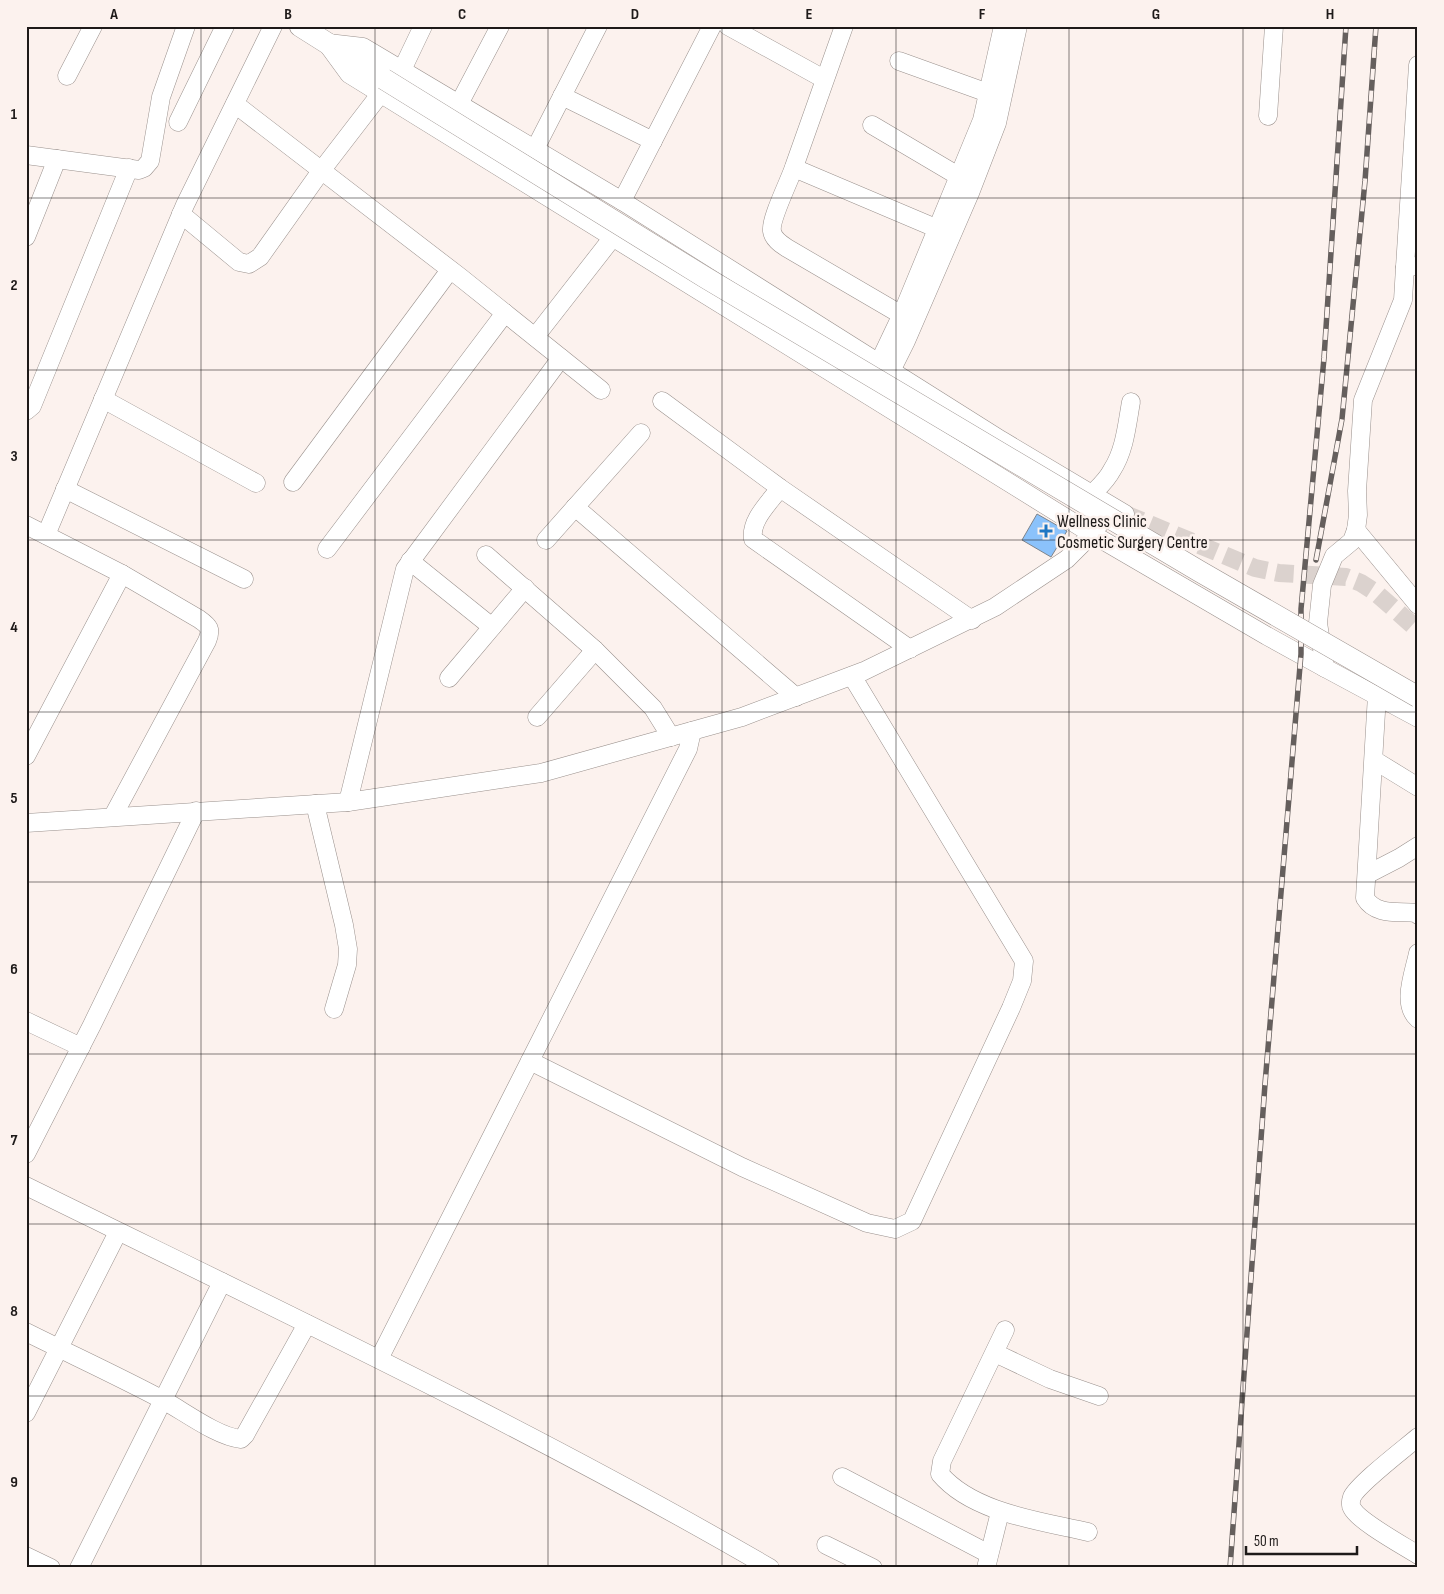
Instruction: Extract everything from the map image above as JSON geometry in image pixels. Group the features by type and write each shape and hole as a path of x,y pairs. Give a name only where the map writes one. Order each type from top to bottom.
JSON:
{"main road":[{"path":"300,26 706,278 1191,566 1418,697"}],"street":[{"path":"67,76 93,26"},
{"path":"26,155 139,170 144,168 150,162 161,97 186,26"},
{"path":"178,122 225,26"},
{"path":"46,535 181,214 273,26"},
{"path":"181,214 239,262 249,264 260,257 321,170 389,81 424,26"},
{"path":"459,104 500,26"},
{"path":"534,149 598,26"},
{"path":"622,201 712,26"},
{"path":"728,26 824,79"},
{"path":"844,26 794,168 773,221 772,231 776,239 787,248 908,318"},
{"path":"908,318 938,229 982,120 1002,26"},
{"path":"871,398 970,193 997,123 1018,26"},
{"path":"1268,116 1274,26"},
{"path":"899,61 988,93"},
{"path":"1325,668 1318,624 1322,585 1334,556 1352,542 1356,530 1363,400 1403,300 1411,266 1418,65"},
{"path":"26,822 348,802 541,773 742,717 852,676 972,620 1067,559 1118,510 1001,440 622,201 459,104 389,81"},
{"path":"389,81 613,237 871,398 1092,534 1267,636 1418,718"},
{"path":"562,96 653,141"},
{"path":"234,104 450,270 601,390"},
{"path":"872,124 960,177"},
{"path":"26,238 57,159"},
{"path":"26,411 32,406 128,168"},
{"path":"794,168 938,229"},
{"path":"535,337 613,237"},
{"path":"293,482 450,270"},
{"path":"327,549 505,313"},
{"path":"348,802 404,569 560,358"},
{"path":"103,399 256,483"},
{"path":"662,401 780,488 972,620"},
{"path":"1092,494 1107,479 1114,468 1122,446 1131,402"},
{"path":"546,540 641,433"},
{"path":"780,488 756,520 752,532 754,539 910,648"},
{"path":"65,489 244,578"},
{"path":"575,507 796,697"},
{"path":"26,525 122,574 199,619 209,626 211,631 113,816"},
{"path":"1356,530 1418,605"},
{"path":"486,555 595,650 653,708 671,737"},
{"path":"410,561 492,627"},
{"path":"26,756 122,574"},
{"path":"448,678 525,588"},
{"path":"537,717 595,650"},
{"path":"530,1061 742,1167 867,1223 895,1229 912,1221 1011,1008 1022,981 1024,961 852,676"},
{"path":"1377,695 1366,898 1370,905 1386,912 1416,913 1418,915"},
{"path":"379,1359 688,749 692,731"},
{"path":"1374,760 1418,787"},
{"path":"315,804 348,949 347,965 334,1009"},
{"path":"26,1154 30,1135 81,1047 196,811"},
{"path":"1368,874 1418,846"},
{"path":"1418,954 1409,1000 1413,1015 1418,1019"},
{"path":"26,1021 81,1047"},
{"path":"26,1186 379,1359 682,1517 770,1568"},
{"path":"26,1413 118,1232"},
{"path":"79,1568 222,1282"},
{"path":"26,1332 163,1400 223,1434 234,1439 241,1439 307,1324"},
{"path":"1005,1330 942,1461 940,1474 954,1488 1000,1512 1088,1532"},
{"path":"995,1353 1050,1379 1099,1396"},
{"path":"1418,1437 1365,1482 1352,1495 1351,1501 1351,1507 1356,1514 1418,1554"},
{"path":"842,1477 988,1561 1000,1512"},
{"path":"826,1545 873,1568"},
{"path":"26,1556 51,1568"}],"building":[{"path":"1037,514 1067,531 1051,557 1022,540"}],"tunnel":[{"path":"1125,514 1255,568 1279,573 1346,577 1361,583 1375,592 1418,630"}],"railway":[{"path":"1230,1568 1265,1084 1301,654 1301,609 1324,358 1346,26"},
{"path":"1316,560 1342,419 1365,181 1376,26"}],"place":[{"name":"Wellness Clinic Cosmetic Surgery Centre","path":"1046,531"}]}
